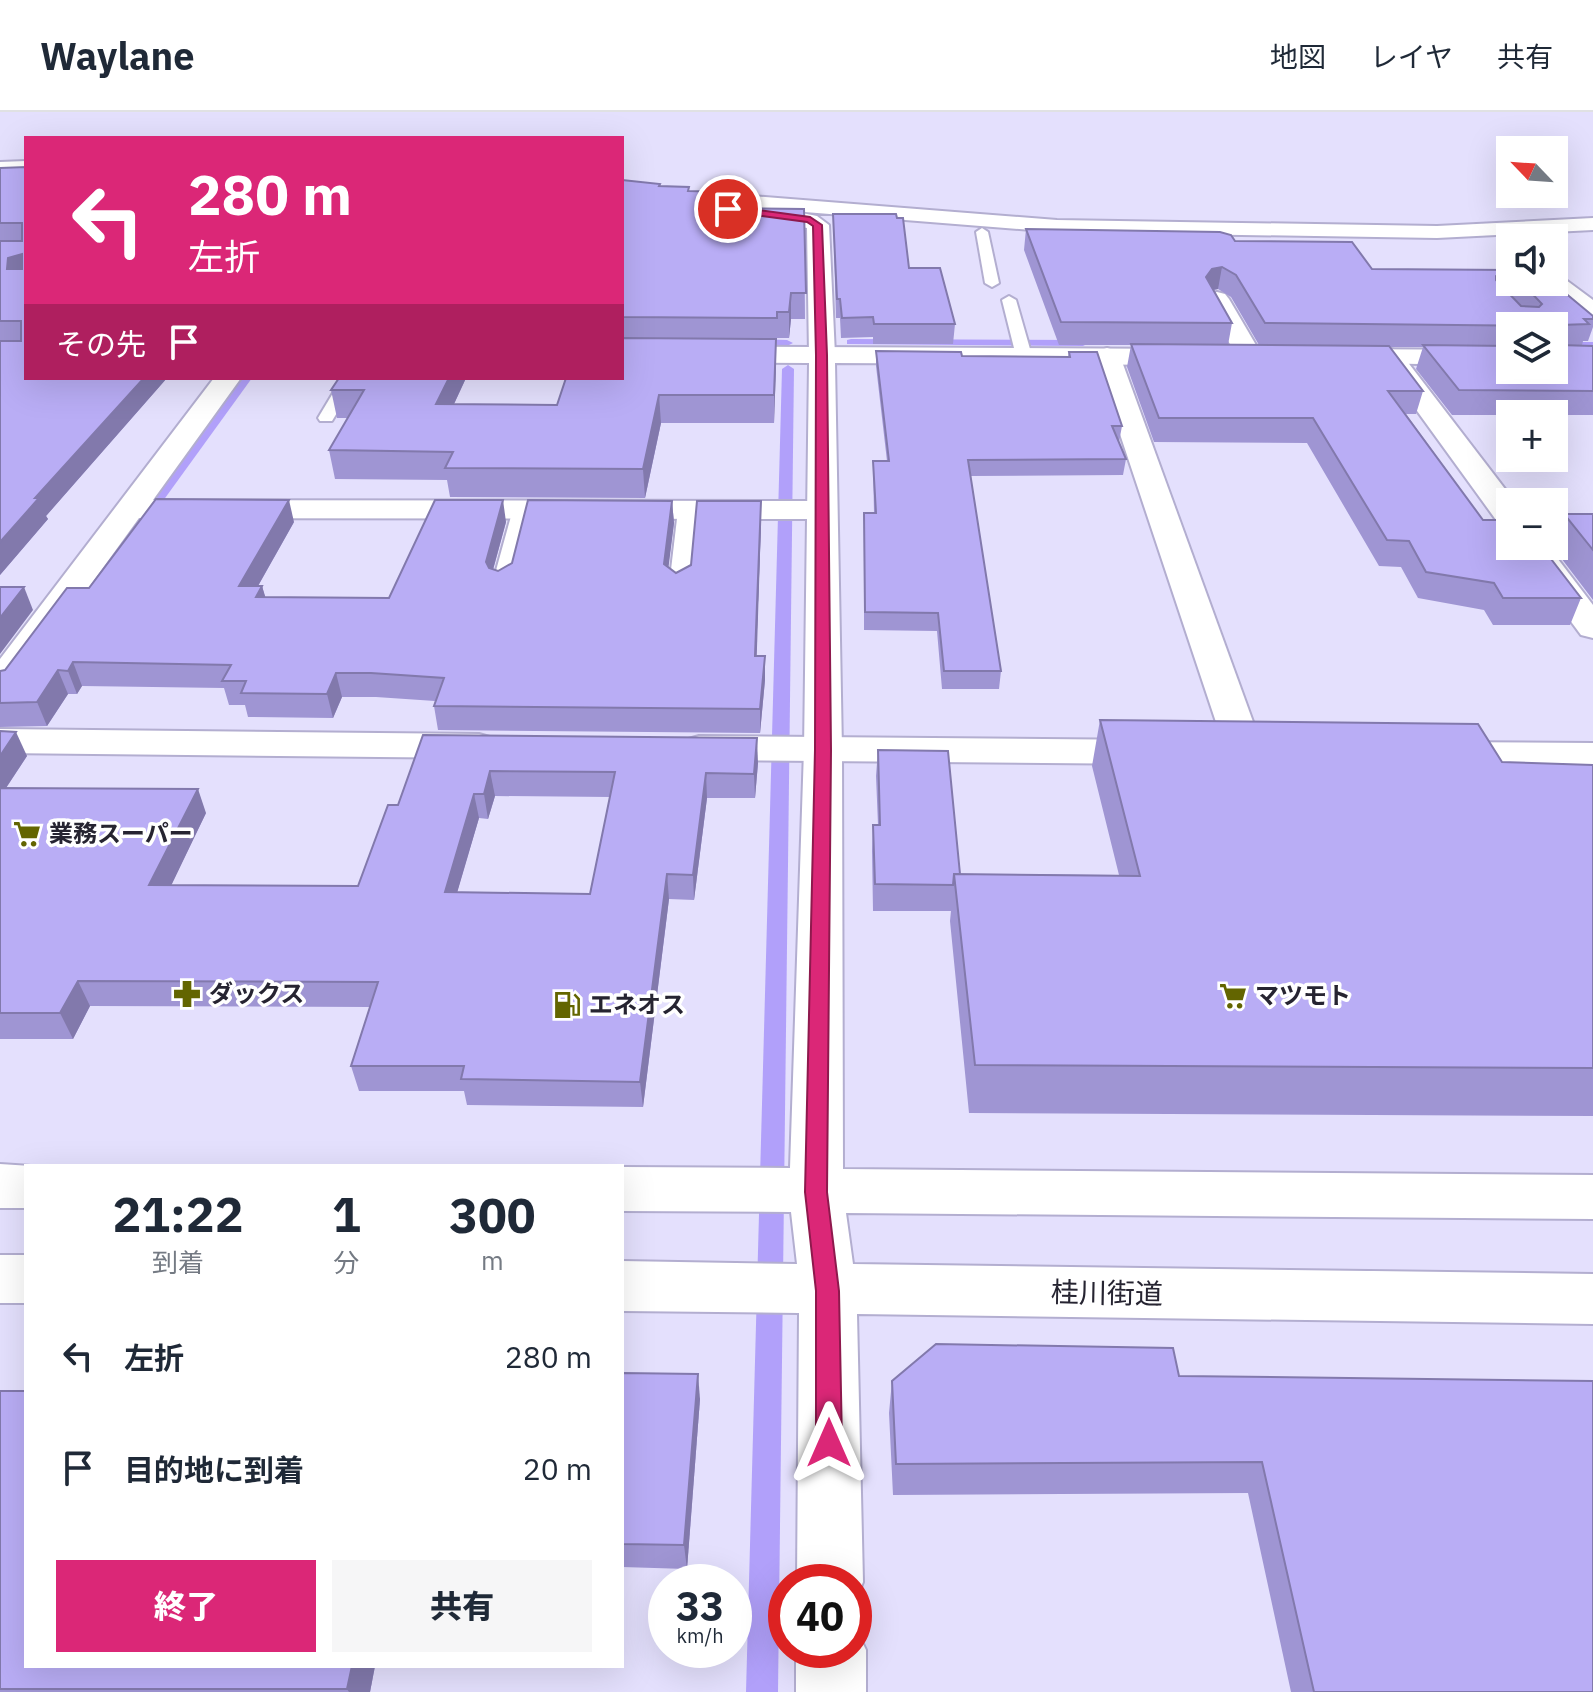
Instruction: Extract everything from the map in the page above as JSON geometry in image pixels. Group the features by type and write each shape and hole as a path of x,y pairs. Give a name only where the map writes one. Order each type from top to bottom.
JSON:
{"street":[{"path":"0,168 24,167"},
{"path":"0,176 24,174"},
{"path":"818,225 810,220 647,198 726,200 1057,226 1437,232 1593,224"},
{"path":"746,224 923,226 1075,241 1496,247"},
{"path":"818,225 822,355 823,750 816,1192 828,1291 830,1564"},
{"path":"1568,293 1593,312"},
{"path":"1217,299 1245,348"},
{"path":"624,354 822,355 1022,347 1107,356 1245,348 1281,357"},
{"path":"665,748 1233,752 1107,356"},
{"path":"1312,357 1496,358"},
{"path":"1391,357 1496,498"},
{"path":"0,684 227,380"},
{"path":"131,509 821,510"},
{"path":"1542,560 1593,628"},
{"path":"0,741 507,746"},
{"path":"1404,753 1593,755"},
{"path":"0,1186 24,1186"},
{"path":"624,1189 1593,1197"},
{"path":"0,1279 24,1279"},
{"name":"桂川街道","path":"624,1286 1593,1299"},
{"path":"831,1668 831,1692"}],"lane":[{"path":"982,232 992,283"},
{"path":"1009,300 1022,347"},
{"path":"326,418 349,380"},
{"path":"502,585 522,509"},
{"path":"679,587 687,510"}],"building":[{"path":"24,167 24,380 142,380 35,498 39,498 0,542 0,341 21,341 21,321 0,321 0,241 22,241 22,223 0,223 0,168","holes":["22,254 22,269 7,269 8,258"]},
{"path":"624,180 689,187 688,191 731,192 726,208 804,209 806,293 791,293 789,312 777,312 777,318 624,317"},
{"path":"833,214 896,214 897,218 903,218 909,268 940,268 955,324 874,324 873,317 842,318 840,299 837,299"},
{"path":"1026,229 1220,232 1231,235 1235,241 1352,242 1372,269 1496,270 1496,296 1511,296 1521,306 1539,307 1542,304 1534,296 1568,295 1593,316 1593,319 1584,319 1589,324 1568,325 1568,312 1496,312 1496,325 1265,323 1236,275 1222,267 1212,269 1206,277 1232,323 1061,322"},
{"path":"624,338 776,339 774,395 659,395 643,469 445,468 453,452 329,450 364,390 331,390 338,380 448,380 436,404 557,405 565,380 624,380"},
{"path":"1131,344 1389,346 1423,391 1388,391 1483,520 1496,520 1496,560 1552,560 1581,598 1503,598 1494,583 1426,572 1409,541 1387,540 1313,418 1159,418"},
{"path":"1423,345 1496,346 1496,384 1568,384 1568,345 1593,346 1593,391 1459,390"},
{"path":"876,351 1070,357 1069,352 1097,352 1122,426 1112,426 1126,459 968,460 1001,671 944,671 938,613 865,612 864,513 876,513 873,461 889,461"},
{"path":"156,499 289,500 239,586 262,586 256,597 389,598 435,500 503,500 486,562 489,568 498,571 512,563 528,500 672,501 664,564 676,573 691,565 697,501 761,501 755,656 765,656 760,709 434,706 444,678 371,673 336,673 327,694 241,693 246,681 222,681 231,665 73,662 68,671 58,670 37,702 0,703 0,671 5,670 67,588 89,588"},
{"path":"1568,514 1593,514 1593,550 1568,519"},
{"path":"0,587 24,587 0,618"},
{"name":"マツモト","path":"1100,720 1478,724 1502,762 1593,765 1593,1068 975,1065 954,874 1140,876"},
{"path":"0,731 16,732 0,756"},
{"path":"423,735 757,738 754,774 706,773 693,875 667,874 640,1082 461,1079 464,1066 351,1066 378,982 78,981 60,1013 0,1013 0,788 198,789 149,885 358,886 388,805 398,805","holes":["490,771 615,772 590,894 445,892 474,794 484,794"]},
{"path":"878,750 948,751 960,874 954,874 953,885 875,884 873,825 880,825"},
{"path":"936,1344 1173,1348 1179,1376 1593,1381 1593,1692 1314,1692 1262,1462 896,1464 892,1381"},
{"path":"624,1373 698,1374 684,1545 624,1544"},
{"path":"0,1391 24,1391 24,1668 352,1668 347,1689 0,1689"}],"waterway":[{"path":"750,342 787,343"},
{"path":"851,342 1083,343"},
{"path":"1568,345 1593,345"},
{"path":"762,1692 788,369"},
{"path":"142,520 245,380"}],"place":[{"name":"業務スーパー","path":"27,834"},
{"name":"ダックス","path":"187,994"},
{"name":"マツモト","path":"1233,996"},
{"name":"エネオス","path":"567,1005"}],"route":[{"path":"728,209 810,220 818,225 822,355 823,750 816,1192 828,1291 829,1443"}]}
